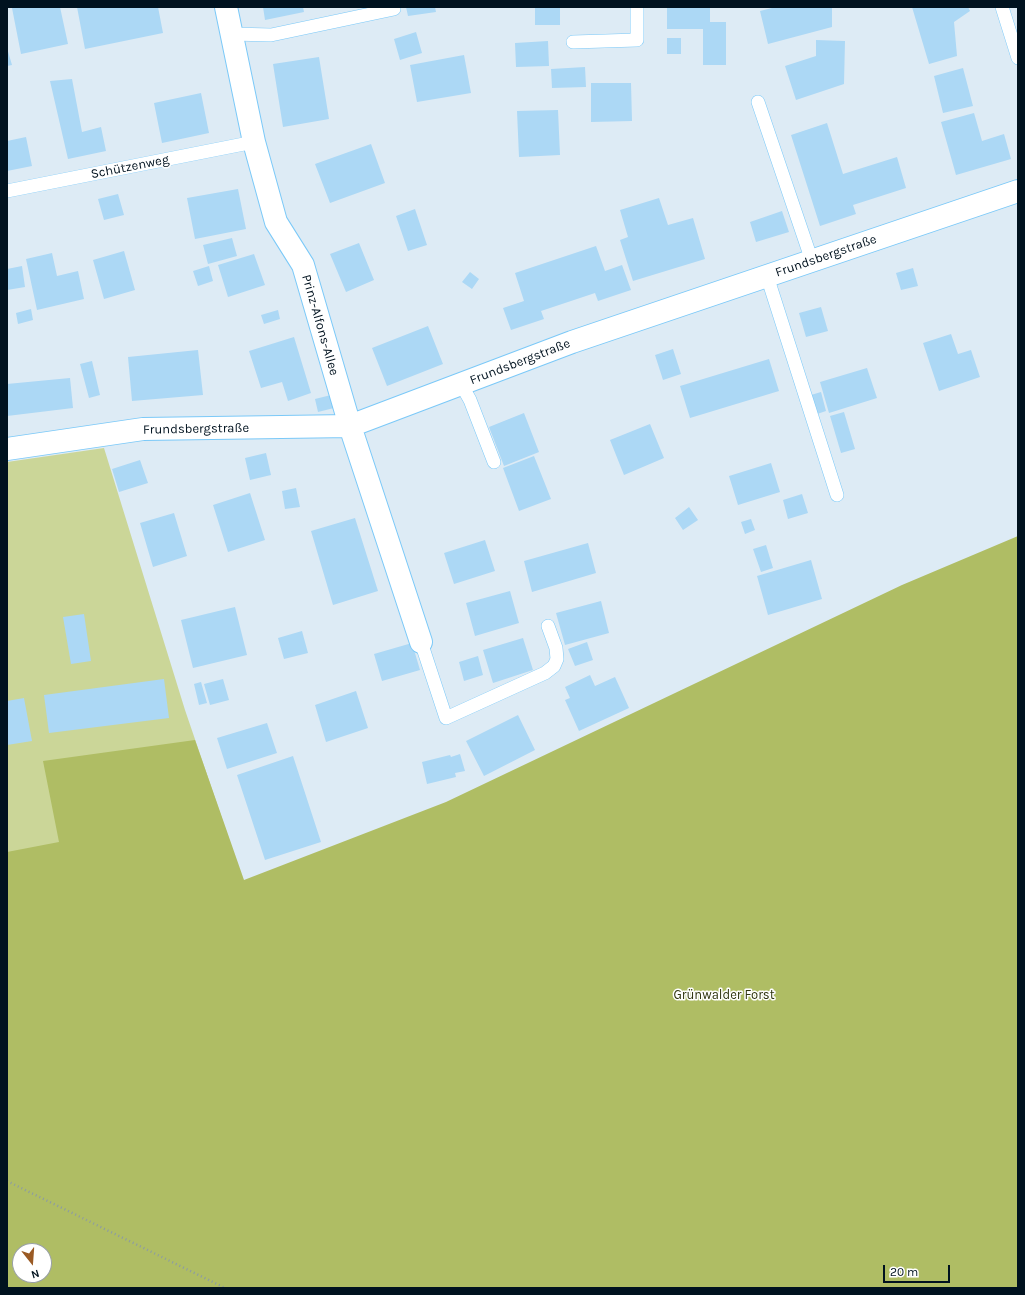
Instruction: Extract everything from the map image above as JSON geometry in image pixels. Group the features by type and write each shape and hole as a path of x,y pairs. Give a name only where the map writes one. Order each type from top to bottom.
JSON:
{"street":[{"name":"Prinz-Alfons-Allee","path":"226,7 254,142 276,222 303,265 350,426 421,642"},
{"name":"Frundsbergstraße","path":"7,449 143,429 350,426 572,342 1018,191"}],"lane":[{"path":"573,42 637,40 637,7"},
{"path":"1002,7 1018,58"},
{"path":"232,34 271,35 394,9"},
{"path":"758,102 812,261"},
{"name":"Schützenweg","path":"7,191 254,142"},
{"path":"767,276 837,495"},
{"path":"461,384 470,400 494,462"},
{"path":"421,642 446,718 545,672 554,666 557,659 556,648 548,626"}],"path":[{"path":"7,1181 226,1288"}],"green space":[{"path":"104,448 185,710 243,880 7,934 7,462"},
{"name":"Grünwalder Forst","path":"1018,536 1018,1288 7,1288 7,852 59,842 43,761 195,740 244,880 446,802 902,585"}],"building":[{"path":"60,7 68,44 21,54 12,8"},
{"path":"77,7 158,7 163,33 85,49"},
{"path":"263,7 303,7 304,12 265,20"},
{"path":"406,7 435,7 436,12 408,16"},
{"path":"535,7 560,7 560,25 535,25"},
{"path":"667,7 710,7 710,22 726,22 726,65 703,65 703,29 667,29"},
{"path":"776,7 832,7 832,27 768,44 760,11"},
{"path":"912,7 968,7 970,11 954,22 957,56 929,64"},
{"path":"416,32 422,53 400,60 394,39"},
{"path":"667,38 681,38 681,54 667,54"},
{"path":"816,40 845,41 844,84 796,100 785,66 816,56"},
{"path":"548,41 549,66 516,67 515,43"},
{"path":"7,48 12,65 7,66"},
{"path":"464,55 471,93 417,102 410,65"},
{"path":"319,57 329,119 283,127 273,64"},
{"path":"585,67 586,87 552,88 551,69"},
{"path":"963,68 973,106 943,113 934,76"},
{"path":"72,79 82,132 101,127 106,151 68,159 50,81"},
{"path":"591,83 631,83 632,121 591,122"},
{"path":"201,93 209,133 162,143 154,103"},
{"path":"558,110 560,155 519,157 517,111"},
{"path":"974,113 982,141 1004,134 1011,159 956,175 941,122"},
{"path":"827,123 843,174 897,157 906,188 853,205 856,214 820,226 791,135"},
{"path":"26,137 32,166 7,171 7,141"},
{"path":"371,144 385,183 330,203 315,164"},
{"path":"238,189 246,229 195,239 187,198"},
{"path":"118,194 124,215 104,220 98,199"},
{"path":"659,198 668,225 693,218 705,259 633,281 620,240 628,237 620,210"},
{"path":"415,209 427,245 408,251 396,216"},
{"path":"782,211 789,232 756,242 750,222"},
{"path":"232,238 237,256 208,264 203,245"},
{"path":"359,243 374,280 346,292 330,254"},
{"path":"596,246 605,271 622,265 631,290 598,301 595,293 541,311 544,319 511,330 503,308 524,301 515,273"},
{"path":"124,251 135,290 104,299 93,260"},
{"path":"52,253 57,276 78,271 84,299 37,310 26,259"},
{"path":"254,254 265,285 228,297 218,265"},
{"path":"22,266 25,287 7,290 7,269"},
{"path":"209,266 213,281 198,286 193,271"},
{"path":"913,268 918,286 901,290 896,273"},
{"path":"470,272 479,279 472,289 462,282"},
{"path":"821,307 828,331 806,337 799,313"},
{"path":"31,309 33,320 18,324 16,313"},
{"path":"278,310 280,319 264,324 261,315"},
{"path":"428,326 443,364 387,386 372,348"},
{"path":"951,334 958,354 971,350 980,377 939,391 923,343"},
{"path":"294,337 311,393 288,401 282,382 261,388 249,351"},
{"path":"673,349 681,374 663,380 655,355"},
{"path":"198,350 203,395 132,401 128,357"},
{"path":"769,359 779,391 690,418 680,386"},
{"path":"92,361 100,395 89,398 80,364"},
{"path":"867,368 877,398 829,413 820,382"},
{"path":"70,378 73,408 7,416 7,384"},
{"path":"821,392 826,411 817,414 811,395"},
{"path":"331,395 334,408 318,412 315,399"},
{"path":"844,412 855,449 841,453 830,416"},
{"path":"524,413 539,452 504,466 489,427"},
{"path":"650,424 664,458 624,475 610,440"},
{"path":"266,453 271,475 250,480 245,458"},
{"path":"534,456 551,499 519,511 503,468"},
{"path":"140,460 148,483 119,492 112,469"},
{"path":"771,463 780,492 738,505 729,476"},
{"path":"296,488 300,507 285,509 282,491"},
{"path":"250,493 265,540 228,552 213,505"},
{"path":"802,494 808,513 788,519 783,500"},
{"path":"689,507 698,520 683,530 675,518"},
{"path":"174,513 187,556 153,567 140,523"},
{"path":"355,518 378,591 333,605 311,531"},
{"path":"751,519 755,530 745,534 741,522"},
{"path":"485,540 495,571 454,584 444,553"},
{"path":"588,543 596,573 532,592 524,561"},
{"path":"766,545 773,568 761,572 753,549"},
{"path":"811,560 822,599 768,615 757,576"},
{"path":"510,591 519,623 475,636 466,603"},
{"path":"601,601 609,633 565,645 556,613"},
{"path":"235,607 247,655 193,668 181,620"},
{"path":"84,614 91,661 71,664 63,617"},
{"path":"302,631 308,653 284,659 278,638"},
{"path":"523,638 533,670 493,683 483,650"},
{"path":"587,642 593,660 575,666 568,649"},
{"path":"412,643 420,670 382,681 374,654"},
{"path":"478,656 483,675 464,681 459,662"},
{"path":"590,675 595,686 615,677 629,708 579,731 565,700 570,698 565,687"},
{"path":"164,679 169,718 49,733 44,695"},
{"path":"223,679 229,700 210,705 204,684"},
{"path":"201,682 207,703 199,705 194,684"},
{"path":"356,691 368,728 326,742 315,705"},
{"path":"24,698 32,741 7,745 7,701"},
{"path":"518,715 535,750 484,776 466,741"},
{"path":"267,723 277,753 227,769 217,738"},
{"path":"460,754 465,771 455,773 456,777 427,784 422,762"},
{"path":"293,756 321,842 265,860 237,775"}]}
